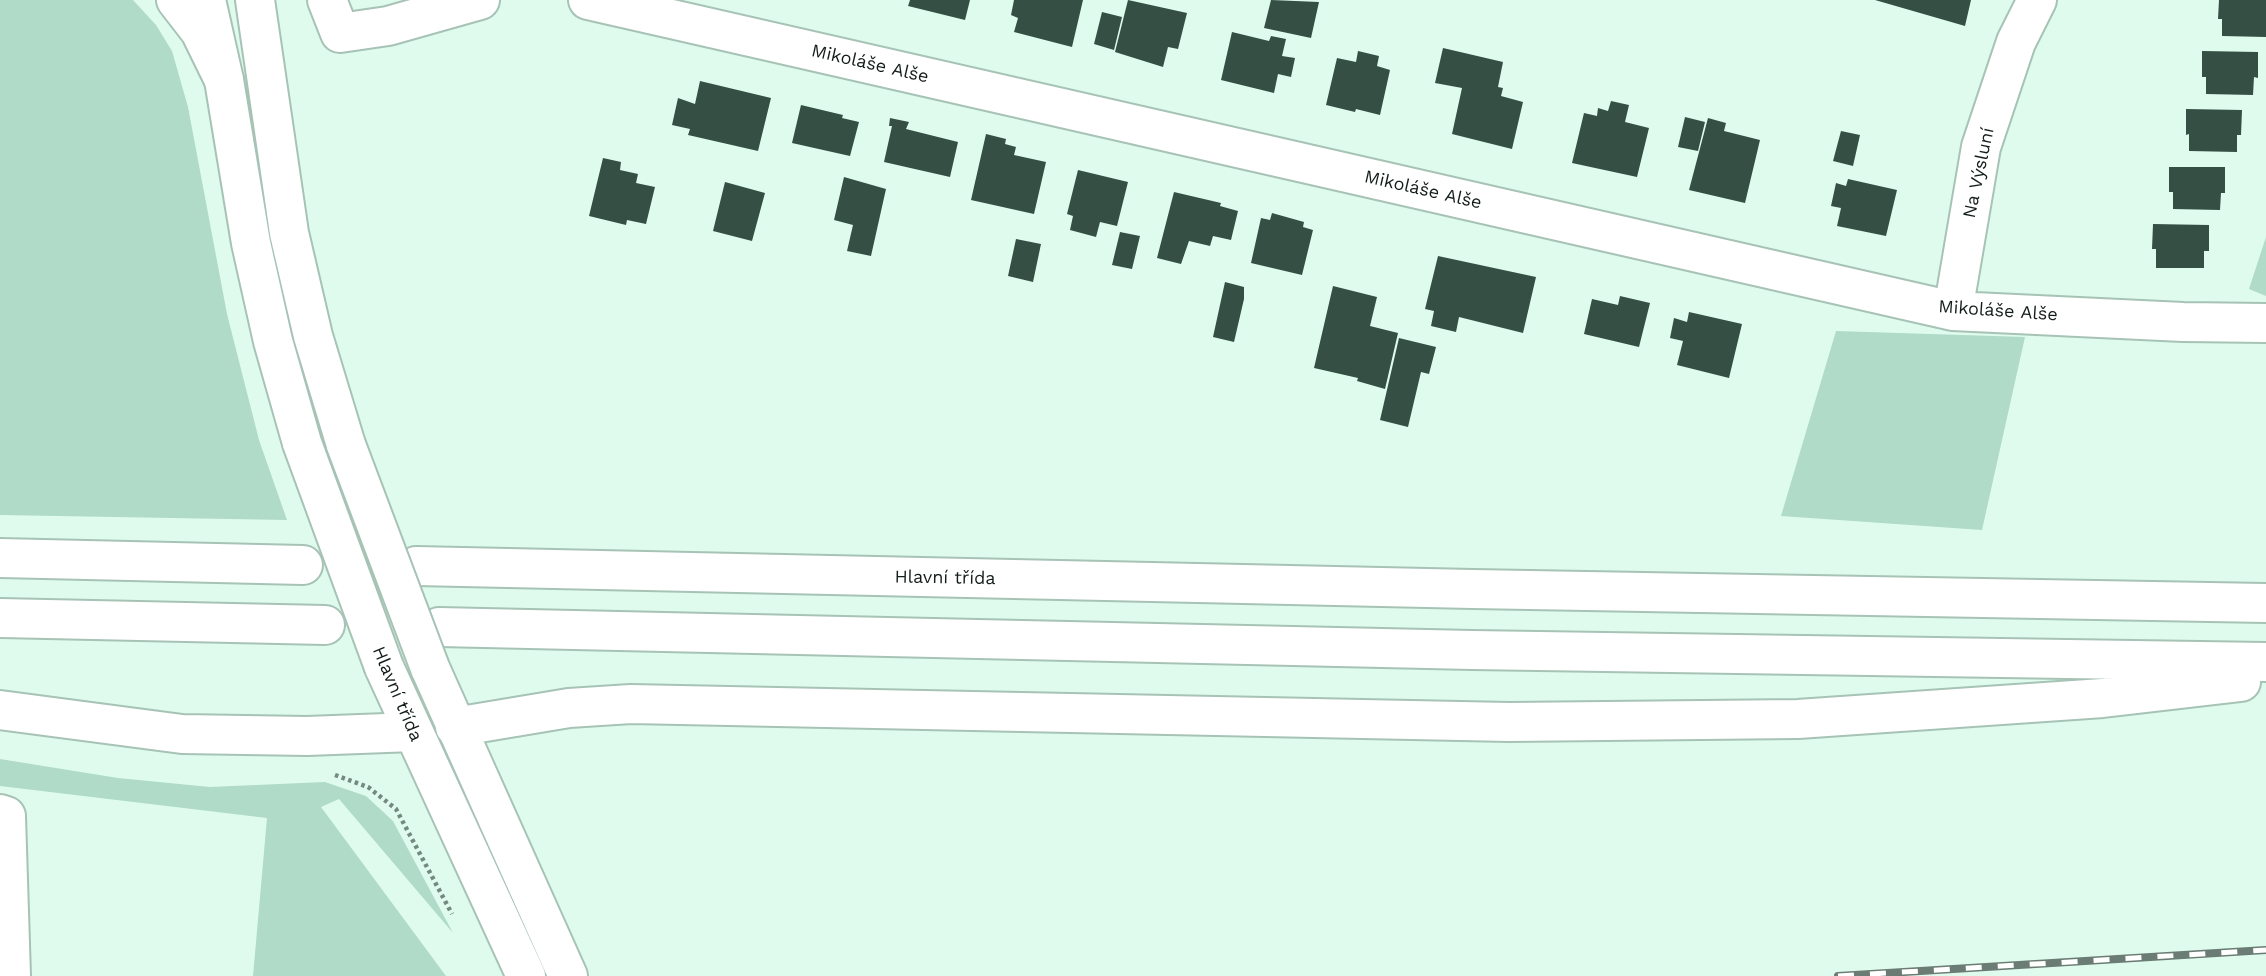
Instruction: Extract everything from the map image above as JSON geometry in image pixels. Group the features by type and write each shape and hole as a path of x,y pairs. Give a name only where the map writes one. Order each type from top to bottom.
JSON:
{"main road":[{"path":"176,0 200,31 224,80"},
{"path":"206,0 224,80"},
{"path":"256,0 289,233 313,336 346,445 430,668 568,976"},
{"path":"334,17 388,26 480,0"},
{"name":"Mikoláše Alše","path":"588,0 1952,311 2183,322 2266,323"},
{"name":"Na Výsluní","path":"1952,311 1981,147 2017,43 2037,0"},
{"name":"Hlavní třída","path":"224,80 254,255 273,341 302,443 384,667 526,976"},
{"path":"0,548 92,560"},
{"path":"0,558 303,565"},
{"name":"Hlavní třída","path":"416,566 2266,603"},
{"path":"0,618 325,625"},
{"path":"439,627 1458,650 2266,662"},
{"path":"0,710 182,734 307,736 414,732 569,708 631,704 1509,722 1798,719 2103,698 2266,679"},
{"path":"0,814 6,816 11,976"}],"path":[{"path":"332,774 368,787 396,808 453,916"}],"green space":[{"path":"0,0 133,0 156,25 172,51 188,107 227,314 259,440 287,520 0,515"},
{"path":"2266,237 2266,296 2249,289"},
{"path":"1836,331 2025,337 1982,530 1781,516"},
{"path":"0,759 118,778 210,787 325,782 366,796 393,821 453,933 339,799 321,807 446,976 253,976 267,818 0,786"}],"building":[{"path":"910,0 970,0 965,20 908,6"},
{"path":"1014,0 1083,0 1072,47 1014,32 1018,18 1011,15"},
{"path":"1128,0 1187,13 1178,49 1168,47 1163,67 1115,52"},
{"path":"1271,0 1319,2 1311,38 1264,28"},
{"path":"1875,0 1971,0 1965,26"},
{"path":"2219,0 2266,0 2266,37 2222,36 2222,19 2218,19"},
{"path":"1102,12 1122,17 1114,50 1094,44"},
{"path":"1232,32 1269,41 1271,36 1286,39 1282,56 1295,58 1291,77 1278,74 1274,93 1221,80"},
{"path":"1443,48 1503,62 1498,87 1503,88 1501,96 1523,102 1512,149 1452,134 1462,88 1435,83"},
{"path":"1358,51 1379,56 1377,66 1390,70 1380,115 1326,105 1337,58 1356,62"},
{"path":"2202,51 2258,52 2258,78 2254,77 2253,95 2206,94 2206,77 2202,77"},
{"path":"700,81 771,98 758,151 688,135 690,129 672,125 678,98 695,104"},
{"path":"1611,101 1629,105 1625,122 1649,128 1637,177 1572,163 1584,113 1597,116 1598,108 1608,111"},
{"path":"801,105 843,115 842,118 859,122 850,156 792,143"},
{"path":"2186,109 2242,110 2237,152 2189,151"},
{"path":"1685,117 1705,122 1698,151 1678,147"},
{"path":"890,118 909,122 906,129 958,142 950,177 884,162 892,126 889,126"},
{"path":"1708,118 1726,123 1724,131 1760,140 1745,203 1689,190"},
{"path":"1841,131 1860,135 1853,166 1833,161"},
{"path":"986,134 1006,139 1005,144 1016,147 1014,155 1046,162 1034,214 971,200"},
{"path":"603,158 621,162 620,170 638,174 636,183 655,187 646,224 627,220 626,225 589,216"},
{"path":"2169,167 2225,167 2225,193 2221,193 2220,210 2173,209 2173,192 2169,192"},
{"path":"1078,170 1128,182 1117,226 1100,222 1096,237 1070,230 1073,216 1067,214"},
{"path":"844,177 886,189 871,256 847,251 853,225 834,220"},
{"path":"1848,179 1897,190 1886,236 1837,226 1841,208 1831,206 1836,183 1846,186"},
{"path":"725,182 765,193 752,241 713,231"},
{"path":"1174,192 1221,203 1220,206 1238,211 1231,240 1213,236 1210,246 1189,241 1181,264 1157,258"},
{"path":"1272,213 1304,222 1303,227 1313,230 1302,275 1251,263 1261,218 1270,220"},
{"path":"2153,224 2209,225 2209,251 2204,251 2204,268 2156,268 2156,249 2152,249"},
{"path":"1120,232 1140,236 1132,269 1112,265"},
{"path":"1016,239 1041,244 1033,282 1008,276"},
{"path":"1438,256 1536,277 1523,333 1459,317 1456,332 1431,326 1434,311 1425,309"},
{"path":"1225,282 1244,287 1244,299 1234,342 1213,337"},
{"path":"1333,286 1377,297 1370,326 1398,333 1385,389 1357,381 1358,378 1314,368"},
{"path":"1620,296 1650,303 1639,347 1584,334 1592,299 1618,305"},
{"path":"1689,312 1742,324 1729,378 1677,365 1683,341 1670,338 1674,318 1687,322"},
{"path":"1399,338 1436,347 1429,374 1421,372 1408,427 1380,420"}],"railway":[{"path":"1838,976 2266,950"}]}
